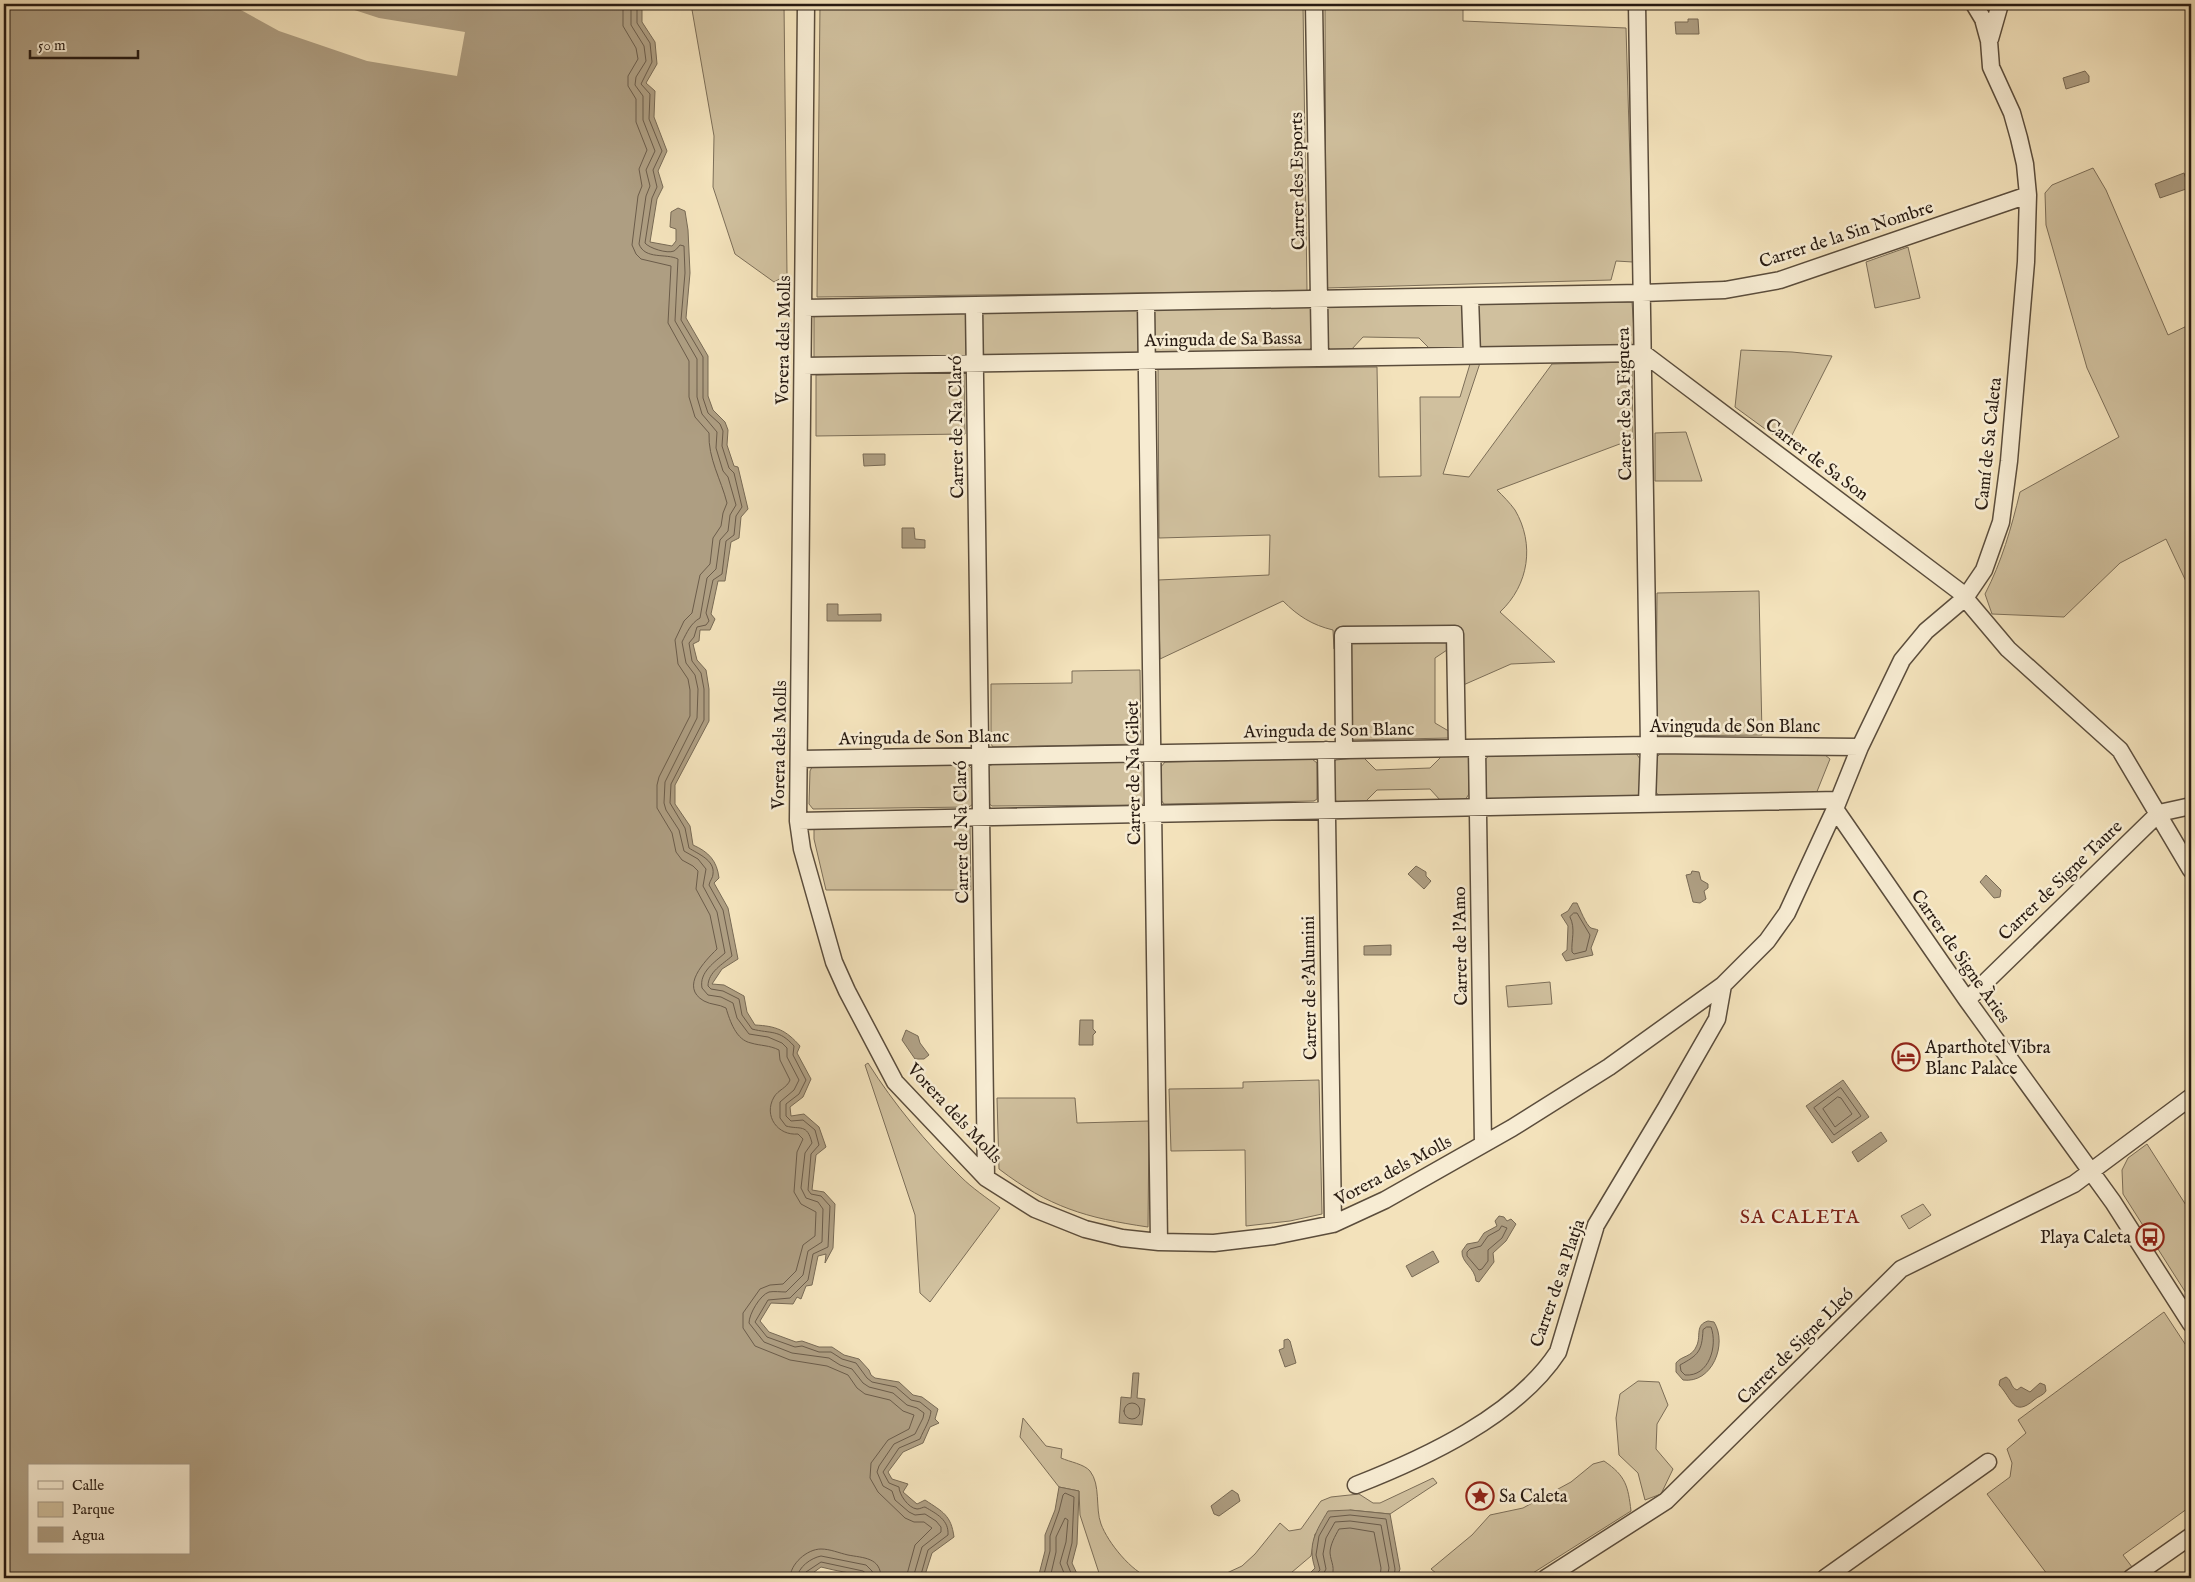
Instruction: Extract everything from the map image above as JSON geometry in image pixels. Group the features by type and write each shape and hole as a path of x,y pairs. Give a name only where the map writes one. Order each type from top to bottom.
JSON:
{"street":[{"name":"Vorera dels Molls","path":"806,4 798,821 804,859 834,962 847,991 895,1082 986,1178 1035,1209 1085,1229 1122,1238 1159,1242 1223,1242 1274,1236 1333,1224 1385,1200 1483,1144 1609,1068 1723,985 1758,951 1787,913 1836,804"},
{"name":"Carrer des Esports","path":"1314,4 1320,358"},
{"name":"Carrer de Sa Figuera","path":"1637,4 1649,745 1647,804"},
{"name":"Camí de Sa Caleta","path":"1836,804 1860,747 1902,660 1926,631 1965,598 1984,570 2001,522 2009,461 2026,262 2028,195 2025,164 2012,113 1991,67 1989,41 1983,19 1974,4"},
{"name":"Camí de Sa Caleta","path":"1989,41 2000,4"},
{"name":"Carrer de la Sin Nombre","path":"1642,294 1725,290 1780,280 2028,195"},
{"path":"804,308 1642,294"},
{"path":"1470,297 1472,355"},
{"name":"Carrer de Na Gibet","path":"1146,303 1159,1242"},
{"name":"Carrer de Na Claró","path":"974,306 986,1178"},
{"name":"Carrer de Sa Son","path":"1643,353 1949,583 1965,598 2008,649 2120,750 2191,870"},
{"name":"Avinguda de Sa Bassa","path":"803,366 1643,353"},
{"path":"1344,750 1343,634 1455,634 1457,747"},
{"name":"Avinguda de Son Blanc","path":"800,759 1457,747 1649,745 1860,747"},
{"name":"Carrer de l'Amo","path":"1477,748 1483,1144"},
{"name":"Carrer de s'Alumini","path":"1326,750 1333,1224"},
{"path":"798,821 1647,804 1836,804"},
{"name":"Carrer de Signe Àries","path":"1836,804 1967,1000 2113,1202 2191,1324"},
{"path":"2158,813 2191,806"},
{"name":"Carrer de Signe Taure","path":"1967,1000 2158,813"},
{"name":"Carrer de sa Platja","path":"1356,1485 1426,1455 1451,1441 1519,1396 1547,1368 1558,1352 1596,1225 1717,1018 1723,985"},
{"name":"Carrer de Signe Lleó","path":"1546,1578 1666,1501 1901,1269 2039,1202 2091,1172 2191,1097"},
{"path":"1825,1578 1988,1462"},
{"path":"2134,1577 2191,1536"}],"green space":[{"path":"691,4 784,4 787,275 774,282 735,254 713,187 714,136"},
{"path":"820,4 1303,4 1307,291 817,297"},
{"path":"1325,4 1463,4 1463,21 1626,28 1633,262 1616,261 1611,280 1326,288"},
{"path":"2093,168 2106,190 2168,335 2191,324 2191,592 2166,539 2120,563 2064,617 1992,614 1985,594 2005,544 2020,492 2119,437 2087,368 2046,225 2045,193 2052,185"},
{"path":"1908,247 1920,298 1875,308 1866,262"},
{"path":"1632,302 1635,345 1429,348 1419,338 1363,337 1351,350 814,358 814,314"},
{"path":"1741,350 1832,356 1787,445 1735,407"},
{"path":"1632,362 1633,439 1497,490 1515,510 1525,536 1527,550 1523,577 1510,601 1500,612 1555,662 1511,664 1461,686 1450,648 1435,658 1435,723 1452,733 1451,738 1348,740 1347,651 1334,649 1333,630 1306,619 1283,601 1160,659 1158,580 1269,575 1270,535 1159,538 1158,369 1377,367 1379,477 1421,476 1420,397 1460,397 1470,364 1480,363 1443,474 1469,477 1552,364"},
{"path":"964,372 965,434 816,436 816,375"},
{"path":"1686,432 1702,481 1655,481 1655,433"},
{"path":"1759,591 1762,735 1656,736 1657,593"},
{"path":"1140,670 1141,744 993,747 991,744 991,684 1072,683 1072,671"},
{"path":"1820,751 1830,759 1816,794 1660,797 1656,792 1656,758 1661,753"},
{"path":"1636,753 1640,759 1641,794 1638,797 1487,799 1484,794 1484,760 1489,756"},
{"path":"1465,755 1469,758 1469,794 1465,800 1440,800 1430,789 1377,790 1366,801 1337,802 1333,798 1333,763 1336,760 1363,757 1376,770 1430,768 1442,756"},
{"path":"1312,759 1317,763 1317,799 1314,801 1164,804 1161,800 1160,768 1165,762"},
{"path":"1140,762 1144,767 1146,800 1142,805 992,806 988,803 988,766 994,764"},
{"path":"968,765 972,769 973,804 969,807 813,809 809,804 810,771 812,767"},
{"path":"970,825 971,890 826,890 814,839 814,828"},
{"path":"1550,982 1552,1004 1508,1007 1506,986"},
{"path":"868,1063 911,1123 935,1151 965,1181 1000,1208 930,1302 920,1293 915,1215 865,1065"},
{"path":"1319,1080 1322,1214 1290,1221 1246,1226 1245,1150 1171,1151 1169,1089 1243,1088 1243,1082"},
{"path":"997,1098 1075,1098 1077,1123 1149,1121 1148,1227 1087,1215 1069,1209 1035,1193 999,1169"},
{"path":"2147,1144 2191,1213 2191,1301 2123,1194 2122,1170 2128,1158"},
{"path":"1923,1204 1931,1215 1909,1229 1901,1216"},
{"path":"2164,1312 2191,1353 2191,1506 2123,1555 2132,1567 2117,1578 2050,1578 1987,1494 2010,1477 2012,1463 2007,1449 2026,1433 2018,1420"},
{"path":"1638,1381 1659,1382 1668,1405 1657,1424 1656,1449 1673,1469 1661,1494 1645,1500 1638,1473 1619,1455 1616,1418 1620,1394"},
{"path":"1023,1418 1046,1446 1062,1449 1061,1458 1081,1465 1090,1471 1096,1483 1099,1518 1104,1532 1128,1563 1150,1578 1104,1578 1099,1573 1080,1515 1079,1491 1059,1487 1020,1437"},
{"path":"1604,1461 1625,1482 1631,1511 1525,1578 1442,1578 1431,1569 1472,1535 1490,1515 1523,1508 1571,1482 1593,1464"},
{"path":"1433,1478 1437,1483 1390,1514 1350,1510 1315,1534 1311,1556 1285,1578 1216,1578 1242,1566 1255,1554 1280,1523 1289,1531 1301,1529 1321,1501 1331,1497 1359,1494 1373,1503 1380,1503"}],"water":[{"path":"4,4 645,4 642,6 642,22 655,42 657,64 646,83 655,91 654,117 667,151 658,171 663,187 657,199 650,242 672,246 676,241 676,229 670,227 671,212 678,208 685,211 690,273 686,318 708,356 708,396 713,410 725,422 728,430 727,445 734,466 738,467 748,509 741,517 739,538 731,542 725,581 718,581 711,614 715,619 710,630 700,630 699,641 693,644 697,660 706,670 709,689 709,721 675,785 675,804 690,826 693,845 708,854 714,862 719,878 714,883 728,908 738,959 722,969 712,984 724,985 744,996 747,1012 755,1025 769,1026 780,1030 790,1036 800,1046 797,1053 811,1079 803,1097 790,1107 791,1116 804,1114 819,1127 826,1147 816,1155 812,1190 824,1192 835,1204 833,1248 825,1263 826,1254 818,1256 812,1285 806,1286 801,1299 797,1297 793,1304 771,1303 760,1321 769,1332 796,1342 802,1341 819,1347 832,1347 844,1355 859,1359 875,1378 899,1382 913,1395 922,1397 938,1409 935,1419 939,1423 930,1427 923,1443 903,1452 888,1472 892,1479 908,1484 903,1492 917,1504 925,1500 945,1515 951,1524 954,1537 932,1553 924,1578 872,1576 821,1567 806,1578 4,1578"},
{"path":"1688,19 1698,19 1699,34 1676,34 1675,22 1688,22"},
{"path":"2085,71 2089,76 2089,82 2066,89 2063,78"},
{"path":"2184,173 2189,188 2160,198 2155,184"},
{"path":"863,454 885,454 885,465 864,466"},
{"path":"902,528 914,528 915,539 925,540 925,548 902,548"},
{"path":"827,604 838,604 838,615 881,614 881,621 827,621"},
{"path":"1416,866 1426,872 1426,876 1431,881 1424,889 1408,874"},
{"path":"1692,871 1699,872 1701,880 1708,884 1708,888 1704,891 1706,899 1700,903 1693,902 1686,875 1691,874"},
{"path":"1986,875 2001,890 2000,897 1994,898 1980,882"},
{"path":"1573,903 1577,903 1589,926 1598,930 1591,948 1593,955 1566,961 1562,954 1567,950 1568,926 1561,915 1568,911"},
{"path":"1391,945 1391,955 1364,955 1364,946"},
{"path":"1080,1020 1093,1020 1093,1029 1096,1032 1093,1035 1093,1045 1079,1045"},
{"path":"906,1030 918,1036 920,1043 929,1055 924,1059 915,1059 902,1040"},
{"path":"1843,1080 1869,1117 1832,1143 1806,1106"},
{"path":"1881,1132 1887,1141 1858,1162 1852,1152"},
{"path":"1499,1216 1504,1217 1507,1221 1511,1219 1516,1224 1506,1241 1493,1253 1494,1262 1479,1282 1476,1281 1473,1272 1462,1255 1462,1251 1467,1244 1478,1242 1484,1233 1497,1226 1495,1221"},
{"path":"1433,1251 1439,1262 1412,1277 1406,1266"},
{"path":"1708,1321 1714,1322 1718,1331 1718,1351 1715,1361 1702,1376 1693,1380 1683,1380 1676,1372 1676,1363 1695,1349 1701,1325"},
{"path":"1288,1339 1296,1363 1285,1367 1279,1350 1284,1348 1284,1340"},
{"path":"1133,1373 1139,1373 1137,1398 1145,1399 1142,1425 1119,1423 1121,1397 1131,1398"},
{"path":"2006,1377 2017,1390 2021,1387 2030,1392 2040,1383 2045,1385 2046,1391 2027,1405 2017,1407 1999,1385 2000,1380"},
{"path":"1059,1487 1079,1491 1077,1544 1072,1563 1079,1578 1038,1578 1045,1551 1045,1535 1055,1510"},
{"path":"1232,1490 1238,1494 1240,1501 1219,1516 1214,1514 1211,1506"},
{"path":"1350,1510 1390,1514 1400,1569 1397,1578 1305,1578 1315,1568 1312,1545 1328,1511"}],"pier":[{"path":"230,4 336,4 379,18 465,32 457,76 367,61 279,31"}],"place":[{"name":"Aparthotel Vibra Blanc Palace","path":"1906,1057"},
{"name":"Playa Caleta","path":"2150,1237"},
{"name":"Sa Caleta","path":"1480,1496"}],"district":[{"name":"SA CALETA","path":"1800,1216"}]}
